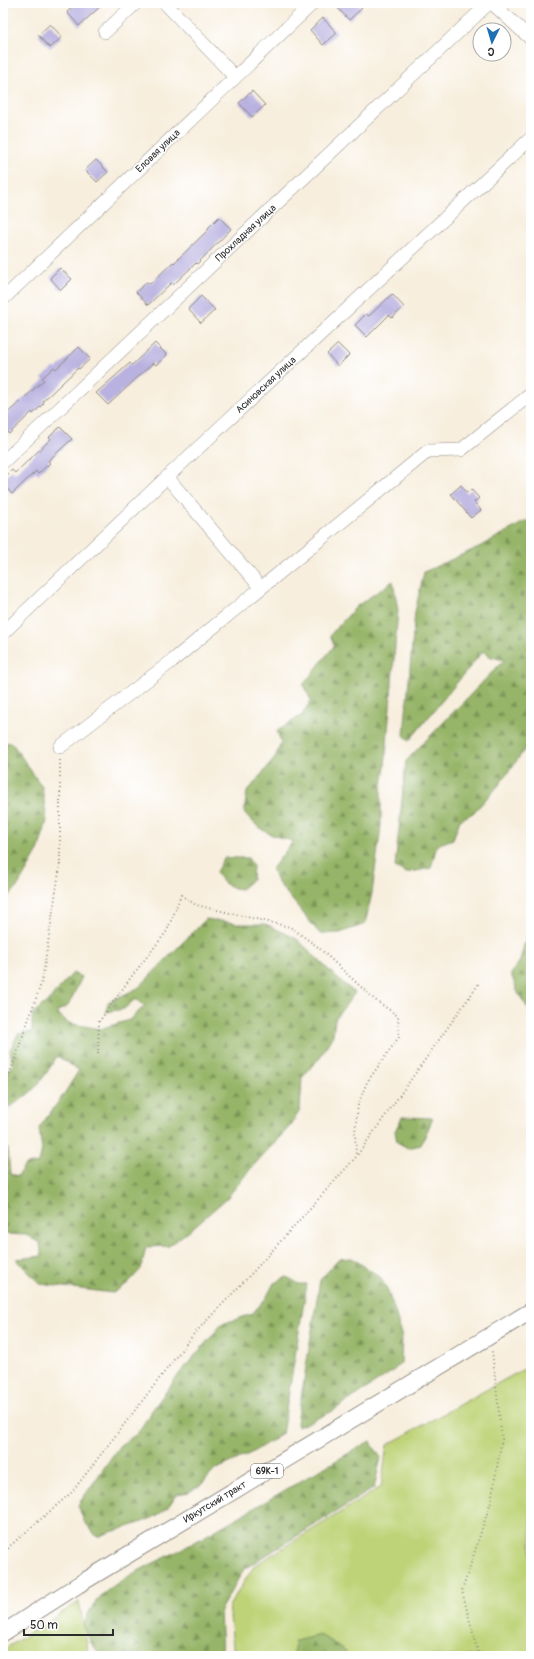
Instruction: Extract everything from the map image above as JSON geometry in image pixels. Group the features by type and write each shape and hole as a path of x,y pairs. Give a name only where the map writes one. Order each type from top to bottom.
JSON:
{"main road":[{"name":"Иркутский тракт","path":"3,1633 78,1585 531,1310"}],"street":[{"path":"105,32 136,3"},
{"path":"165,3 234,77"},
{"name":"Еловая улица","path":"3,299 313,3"},
{"path":"491,3 531,39"},
{"name":"Прохладная улица","path":"3,462 491,3"},
{"name":"Асиновская улица","path":"3,633 167,477 531,138"},
{"path":"60,747 172,661 428,451 461,450 531,394"},
{"path":"167,477 261,588"}],"path":[{"path":"3,1093 42,981 60,866 60,747"},
{"path":"98,1054 99,1022 167,930 181,895 196,905 290,927 318,946 375,1000 398,1016 399,1037 367,1082 358,1105 355,1133 356,1157"},
{"path":"3,1555 11,1545 72,1492 193,1335 252,1273 356,1157 480,982"},
{"path":"479,1656 462,1591 491,1500 502,1439 490,1336"}],"green space":[{"path":"526,521 531,521 531,741 499,785 473,813 460,820 453,839 437,845 431,868 406,873 395,867 406,761 504,660 491,657 483,651 409,741 404,735 415,612 424,572 479,547"},
{"path":"393,581 398,610 385,767 381,791 381,826 372,893 365,924 340,933 320,934 276,880 272,869 293,841 266,832 250,819 244,812 247,792 275,758 281,743 277,731 302,715 311,700 303,685 334,646 330,635 357,606"},
{"path":"3,742 12,743 42,787 47,821 38,851 16,889 3,901"},
{"path":"224,858 248,858 253,866 252,880 241,889 226,884 216,872"},
{"path":"206,919 241,924 266,924 297,939 337,978 355,993 335,1019 333,1035 319,1059 302,1078 300,1110 291,1125 252,1167 227,1198 169,1246 146,1247 141,1269 128,1283 113,1293 40,1284 16,1259 42,1256 40,1243 27,1235 4,1234 3,1143 8,1149 10,1174 18,1176 25,1165 39,1163 42,1149 39,1128 64,1094 79,1070 57,1056 37,1086 25,1097 8,1108 3,1122 3,1074 13,1065 10,1050 18,1034 32,1032 32,1014 49,1000 73,973 82,977 68,1006 56,1012 68,1023 100,1029 129,1020 145,1006 135,999 124,1009 106,1012 108,1002 138,988"},
{"path":"531,935 531,1013 518,993 511,974 520,961 524,945"},
{"path":"402,1117 433,1118 421,1145 408,1148 397,1142 395,1131"},
{"path":"352,1258 380,1277 387,1289 395,1311 402,1338 401,1363 393,1371 331,1412 298,1427 297,1423 320,1280 339,1259"},
{"path":"287,1277 299,1284 307,1284 282,1434 251,1453 215,1470 202,1484 189,1492 177,1494 166,1509 159,1514 142,1522 97,1537 84,1521 78,1505 120,1445 137,1434 153,1409 180,1373 222,1324 252,1314 266,1298 274,1283"},
{"path":"531,1365 531,1656 234,1656 229,1606 254,1566 381,1487 387,1445"},
{"path":"370,1441 381,1458 374,1488 244,1569 220,1610 222,1656 102,1656 92,1645 83,1625 96,1602 112,1587 143,1568 186,1547"},
{"path":"79,1602 88,1650 94,1656 3,1656 6,1648"},
{"path":"320,1635 346,1651 345,1656 293,1656 295,1641"}],"building":[{"path":"77,3 104,3 79,26 67,12"},
{"path":"333,3 357,3 362,8 349,20"},
{"path":"323,18 337,33 323,45 310,30"},
{"path":"50,24 62,37 50,48 38,35"},
{"path":"252,91 265,105 252,117 239,103"},
{"path":"96,160 108,172 97,182 85,170"},
{"path":"219,217 231,229 197,264 196,263 173,285 171,283 148,305 136,292 147,282 150,284 173,262 174,263 209,229 208,228"},
{"path":"60,268 72,279 61,290 50,278"},
{"path":"392,294 404,307 392,318 389,315 367,337 355,325 366,314 369,316"},
{"path":"201,296 215,310 201,323 188,309"},
{"path":"155,343 167,355 156,365 153,363 108,405 96,393 130,363 132,365"},
{"path":"338,344 349,355 338,366 327,354"},
{"path":"79,347 90,359 79,369 78,368 43,401 44,403 33,414 32,412 9,434 3,428 3,417 44,380 42,378 54,367 56,369"},
{"path":"60,427 72,439 48,461 50,463 38,474 36,471 12,494 3,484 3,479 12,470 15,473 51,439 49,437"},
{"path":"461,485 467,493 471,489 479,498 474,502 481,510 471,518 451,494"}]}
